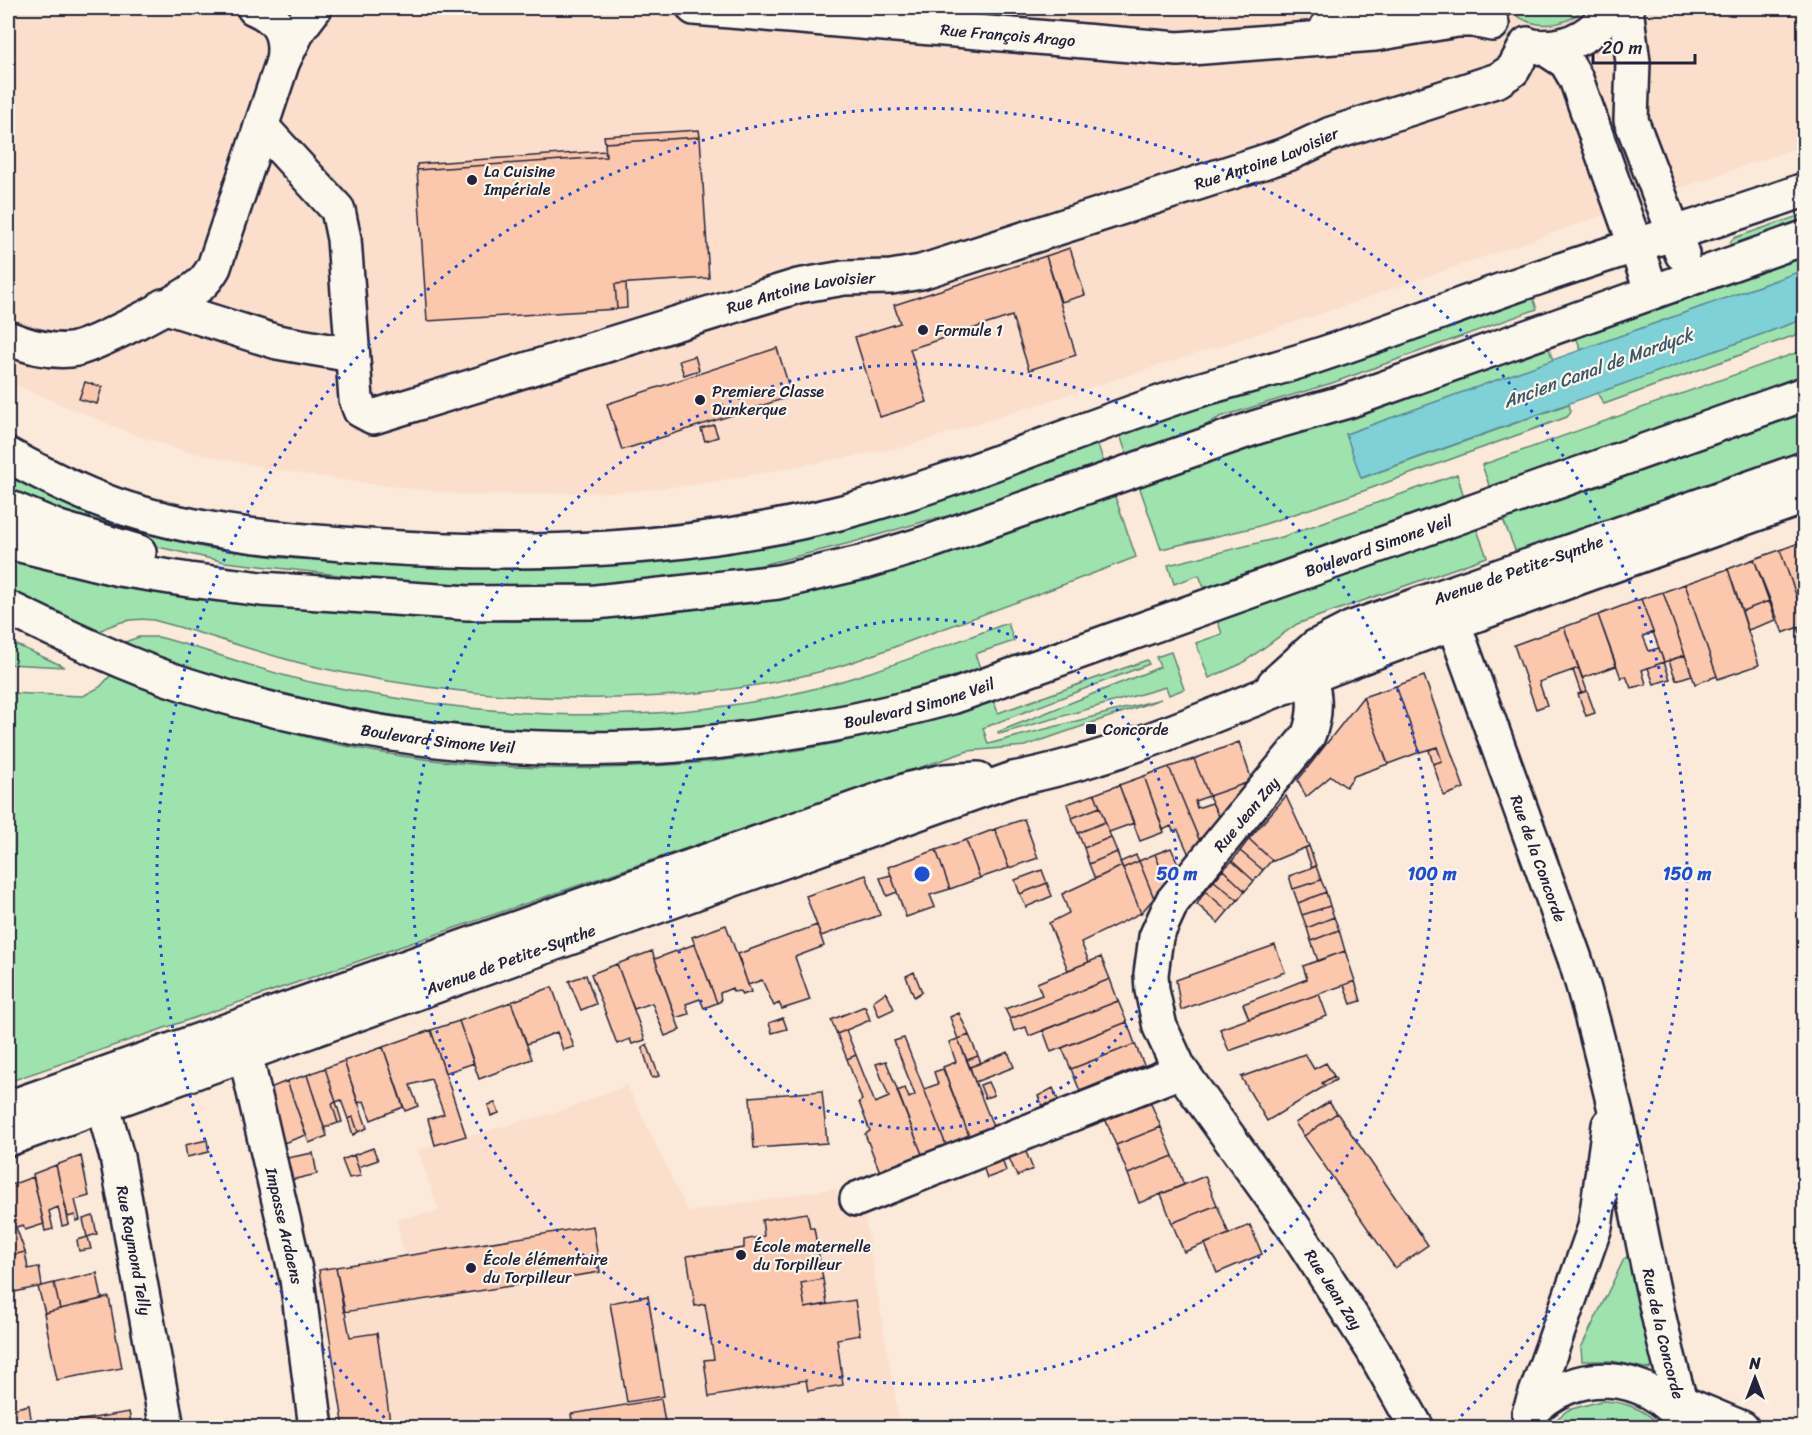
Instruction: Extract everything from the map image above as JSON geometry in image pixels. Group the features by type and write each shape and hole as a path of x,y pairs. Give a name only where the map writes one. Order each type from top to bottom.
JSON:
{"street":[{"path":"254,8 266,14 282,28 285,42 283,61"},
{"path":"8,338 48,350 80,348 198,287 210,275 283,61 299,29 315,8"},
{"name":"Rue François Arago","path":"694,8 1154,48 1227,46 1375,34 1457,20 1473,20 1486,16"},
{"name":"Rue François Arago","path":"1285,40 1378,8"},
{"path":"1535,46 1562,45 1580,38 1600,23 1611,8"},
{"path":"1626,8 1633,62 1631,120 1692,278"},
{"path":"1486,16 1505,35 1560,57 1576,79 1652,292"},
{"name":"Rue Antoine Lavoisier","path":"261,126 338,210 344,239 354,390 360,410 369,417 380,416 798,286 844,278 891,277 921,272 1078,223 1288,154 1346,129 1489,83 1513,70 1535,46"},
{"path":"8,455 56,480 121,507 190,526 233,534 297,542 487,552 589,551 668,545 778,526 877,502 1184,395 1316,356 1540,277 1675,235 1804,190"},
{"path":"8,542 119,569 189,580 468,603 596,602 734,588 820,574 885,556 1257,428 1348,401 1804,238"},
{"path":"164,306 276,342 352,355"},
{"name":"Boulevard Simone Veil","path":"8,608 102,652 186,684 296,716 374,732 452,743 578,750 675,746 743,740 813,730 952,697 1804,394"},
{"name":"Avenue de Petite-Synthe","path":"1449,609 1804,469"},
{"name":"Avenue de Petite-Synthe","path":"8,1108 99,1090 243,1039 1013,779 1041,774 1126,748 1248,702 1306,667 1341,633 1449,609 1804,497"},
{"path":"8,507 70,531 163,558 375,596"},
{"name":"Rue de la Concorde","path":"1449,609 1575,959 1592,1017 1625,1156 1666,1358 1685,1418"},
{"name":"Rue Jean Zay","path":"1306,667 1316,709 1313,725 1302,747 1172,902 1159,928 1153,950 1152,990 1160,1027 1179,1068 1297,1232 1373,1350 1417,1428"},
{"name":"Impasse Ardaens","path":"243,1039 297,1279 316,1428"},
{"path":"857,1199 1167,1076 1179,1068"},
{"name":"Avenue de Petite-Synthe","path":"8,1139 99,1090"},
{"name":"Rue Raymond Telly","path":"99,1090 117,1157 167,1428"},
{"name":"Rue de la Concorde","path":"1524,1420 1595,1227 1604,1174 1610,1097"},
{"path":"1524,1420 1553,1393 1582,1381 1613,1380 1649,1390 1685,1418 1742,1428"}],"shaded area":[{"path":"8,8 1804,8 1804,145 1320,314 904,447 701,484 621,492 468,495 355,482 272,469 185,451 133,434 8,382"},
{"path":"627,1085 688,1212 836,1188 841,1214 864,1211 900,1427 344,1427 319,1270 404,1256 397,1219 439,1211 418,1150 563,1110"}],"green space":[{"path":"1508,8 1585,8 1567,20 1546,25 1526,21"},
{"path":"1804,214 1804,229 1732,249 1730,242 1734,238"},
{"path":"1804,246 1804,270 1581,350 1573,329"},
{"path":"1532,295 1537,309 1332,383 1220,417 1170,446 1129,461 1120,435 1206,404 1314,374"},
{"path":"1804,319 1804,332 1604,404 1597,393"},
{"path":"1546,340 1553,360 1346,434 1362,478 1569,404 1571,412 1567,417 1256,527 1161,549 1137,480"},
{"path":"1804,350 1804,376 1490,488 1482,465"},
{"path":"1804,409 1804,453 1517,555 1502,517"},
{"path":"1097,442 1107,471 986,511 936,518 762,565 601,586 540,587 400,582 225,562 149,545 8,497 8,476 95,516 151,535 207,548 283,558 471,569 603,566 690,557"},
{"path":"1457,474 1464,497 1205,590 1199,575 1174,584 1168,565 1282,537"},
{"path":"1112,488 1136,557 830,669 711,692 648,697 585,698 460,691 399,683 316,667 153,620 123,621 96,633 8,591 8,554 340,609 424,617 508,621 592,620 676,611 751,596"},
{"path":"1476,527 1487,557 1297,624 1241,664 1209,678 1196,643 1222,634 1217,619"},
{"path":"1008,623 1014,641 975,654 980,668 896,693 811,712 726,724 640,731 553,731 467,726 381,715 295,699 251,687 122,643 139,637 158,637 315,683 429,703 546,714 605,715 722,707 779,697 866,674"},
{"path":"8,641 65,667 8,664"},
{"path":"1171,652 1184,689 1169,695 1166,687 999,734 998,732 1160,667 1156,657"},
{"path":"1147,660 1149,664 983,728 988,744 1161,699 1025,746 968,751 8,1082 8,693 83,696 100,687 111,675 250,722 336,744 396,755 458,763 520,767 647,767 771,754 852,740 993,699 998,713"},
{"path":"1630,1255 1656,1364 1649,1369 1612,1361 1582,1361 1581,1348 1624,1259"},
{"path":"1601,1401 1634,1407 1649,1415 1662,1427 1547,1427 1568,1410"}],"water":[{"name":"Ancien Canal de Mardyck","path":"1804,270 1804,319 1361,478 1346,434"}],"building":[{"path":"699,130 700,137 605,143 604,136"},
{"path":"700,137 709,278 615,284 617,309 427,321 417,170 606,157 605,143"},
{"path":"605,151 606,157 417,170 417,164"},
{"path":"1070,248 1085,295 1061,302 1046,256"},
{"name":"Formule 1","path":"1046,256 1076,355 1029,370 1012,316 910,349 927,402 880,417 855,337 900,323 894,305"},
{"path":"626,283 627,308 617,309 615,284"},
{"name":"Premiere Classe Dunkerque","path":"777,348 792,396 622,450 607,404"},
{"path":"695,356 699,370 684,375 679,361"},
{"path":"85,382 102,387 97,404 79,399"},
{"path":"714,425 718,437 705,441 701,429"},
{"path":"1804,541 1804,617 1780,550"},
{"path":"1780,550 1804,617 1804,625 1783,633 1754,559"},
{"path":"1754,559 1769,601 1742,611 1728,569"},
{"path":"1728,569 1759,665 1718,679 1685,584"},
{"path":"1685,584 1717,676 1695,684 1663,592"},
{"path":"1663,592 1685,655 1664,662 1641,599"},
{"path":"1641,599 1653,632 1643,636 1649,651 1659,648 1664,662 1642,670 1646,684 1631,688 1626,676 1621,678 1598,615"},
{"path":"1769,601 1776,620 1748,630 1742,611"},
{"path":"1598,615 1616,666 1582,678 1564,627"},
{"path":"1804,625 1804,641 1803,641 1798,628"},
{"path":"1564,627 1579,668 1539,682 1547,705 1536,709 1514,645"},
{"path":"1685,655 1692,675 1676,680 1669,661"},
{"path":"1664,662 1670,679 1654,684 1648,668"},
{"path":"1579,668 1587,691 1581,693 1573,670"},
{"path":"1424,676 1464,788 1444,796 1433,764 1442,761 1437,747 1420,752 1396,686"},
{"path":"1396,686 1420,752 1388,764 1363,697"},
{"path":"1587,691 1595,713 1586,716 1578,694"},
{"path":"1363,697 1388,764 1354,776 1346,787 1331,776 1306,797 1298,780"},
{"path":"1239,742 1252,781 1209,796 1194,759"},
{"path":"1437,747 1442,761 1433,764 1429,750"},
{"path":"1194,759 1209,796 1195,801 1197,808 1212,803 1221,821 1201,844 1169,767"},
{"path":"1169,767 1201,844 1190,857 1178,830 1173,831 1171,826 1163,830 1144,776"},
{"path":"1144,776 1164,832 1140,841 1119,785"},
{"path":"1252,781 1221,821 1209,796"},
{"path":"1119,785 1134,823 1109,832 1095,794"},
{"path":"1095,794 1100,807 1072,818 1067,804"},
{"path":"1286,796 1309,846 1273,861 1249,839"},
{"path":"1100,807 1105,822 1078,833 1072,818"},
{"path":"1024,819 1038,858 1009,868 995,829"},
{"path":"1105,822 1111,837 1084,848 1078,833"},
{"path":"995,829 1009,868 980,878 966,840"},
{"path":"1111,837 1117,852 1089,864 1084,848"},
{"path":"1249,839 1272,860 1263,870 1240,851"},
{"path":"966,840 980,878 950,889 936,850"},
{"path":"1309,846 1316,866 1312,868 1305,848"},
{"path":"1171,848 1180,868 1167,883 1155,854"},
{"path":"936,850 950,889 930,895 935,907 906,917 888,867"},
{"path":"1240,851 1263,870 1254,881 1232,861"},
{"path":"1117,852 1122,866 1095,879 1089,864"},
{"path":"1155,854 1167,883 1154,898 1139,861"},
{"path":"1136,855 1139,861 1123,868 1120,862"},
{"path":"1139,861 1154,898 1141,913 1123,868"},
{"path":"1232,861 1254,881 1245,891 1223,870"},
{"path":"1122,866 1141,913 1081,942 1089,962 1068,970 1049,923 1069,913 1062,894"},
{"path":"1316,866 1321,880 1293,889 1289,876"},
{"path":"1042,870 1047,883 1020,894 1015,880"},
{"path":"1223,870 1245,891 1238,900 1214,881"},
{"path":"866,875 880,915 821,936 806,896"},
{"path":"891,875 897,892 887,896 880,878"},
{"path":"1321,880 1326,892 1298,903 1293,889"},
{"path":"1214,881 1238,900 1228,911 1205,891"},
{"path":"1047,883 1052,896 1026,907 1020,894"},
{"path":"1205,891 1228,911 1218,923 1197,904"},
{"path":"1326,892 1330,906 1302,915 1298,903"},
{"path":"1330,906 1334,917 1307,928 1302,915"},
{"path":"1334,917 1339,930 1311,941 1307,928"},
{"path":"726,925 751,992 742,995 740,991 733,992 732,988 720,993 721,1001 717,1003 692,937"},
{"path":"817,925 824,946 795,957 810,1000 782,1009 779,1003 774,1006 762,980 748,985 738,954"},
{"path":"1339,930 1345,951 1318,961 1311,941"},
{"path":"695,944 717,1003 704,1008 700,999 686,1004 689,1014 676,1018 655,959"},
{"path":"1275,945 1285,972 1181,1010 1176,980"},
{"path":"652,951 680,1030 665,1036 652,1003 634,1009 617,964"},
{"path":"1345,951 1355,981 1249,1019 1243,1004 1307,979 1303,966"},
{"path":"1101,957 1110,979 1010,1019 1005,1009 1042,995 1037,983"},
{"path":"617,964 645,1040 632,1044 630,1039 617,1044 591,974"},
{"path":"914,972 922,992 914,997 906,976"},
{"path":"586,975 596,1004 581,1010 569,981"},
{"path":"1110,979 1118,1001 1029,1036 1026,1027 1014,1031 1010,1019"},
{"path":"1355,981 1361,1001 1351,1004 1344,985"},
{"path":"552,987 574,1047 563,1050 557,1032 527,1044 511,1002"},
{"path":"886,992 894,1009 879,1016 873,1001"},
{"path":"1319,994 1327,1016 1229,1051 1220,1029"},
{"path":"1118,1001 1127,1022 1051,1052 1043,1030"},
{"path":"511,1002 532,1059 479,1079 459,1021"},
{"path":"865,1006 870,1020 837,1034 831,1020"},
{"path":"959,1013 969,1035 958,1039 950,1017"},
{"path":"783,1018 787,1029 772,1033 769,1023"},
{"path":"459,1021 474,1063 445,1073 431,1030"},
{"path":"1127,1022 1135,1044 1071,1069 1062,1048"},
{"path":"431,1030 466,1136 435,1145 428,1119 444,1114 431,1079 410,1085 418,1106 405,1111 383,1047"},
{"path":"846,1030 856,1055 847,1059 837,1034"},
{"path":"969,1035 978,1056 967,1060 958,1039"},
{"path":"904,1038 946,1145 922,1154 897,1091 905,1088 909,1098 915,1095 894,1041"},
{"path":"958,1039 993,1126 969,1136 943,1067 956,1062 949,1042"},
{"path":"647,1044 659,1076 652,1078 642,1047"},
{"path":"1135,1044 1144,1065 1080,1091 1071,1069"},
{"path":"383,1047 403,1107 371,1120 364,1101 358,1103 344,1061"},
{"path":"1008,1052 1014,1067 975,1082 970,1067"},
{"path":"1305,1054 1314,1069 1326,1063 1334,1076 1322,1083 1325,1086 1267,1121 1241,1077"},
{"path":"856,1055 875,1103 889,1097 876,1064 886,1061 922,1154 880,1172 865,1134 870,1131 859,1102 862,1100 847,1059"},
{"path":"978,1056 981,1063 970,1067 967,1060"},
{"path":"344,1061 367,1128 358,1132 353,1117 348,1119 341,1100 336,1102 325,1068"},
{"path":"325,1068 336,1102 332,1104 338,1123 324,1128 307,1075"},
{"path":"943,1069 969,1136 946,1145 924,1089 938,1084 934,1072"},
{"path":"307,1075 327,1136 309,1143 287,1081"},
{"path":"1334,1076 1336,1080 1325,1086 1322,1083"},
{"path":"287,1081 306,1135 278,1145 270,1088"},
{"path":"988,1082 994,1095 985,1098 980,1085"},
{"path":"1053,1088 1058,1100 1043,1106 1038,1096"},
{"path":"822,1091 827,1143 754,1148 750,1097"},
{"path":"1149,1099 1161,1127 1116,1145 1104,1116"},
{"path":"336,1102 342,1122 338,1123 332,1104"},
{"path":"1329,1102 1337,1113 1304,1136 1295,1123"},
{"path":"495,1103 499,1113 491,1116 488,1105"},
{"path":"1337,1113 1428,1245 1395,1268 1304,1136"},
{"path":"353,1117 358,1132 353,1135 348,1119"},
{"path":"1161,1127 1173,1156 1128,1174 1116,1145"},
{"path":"207,1140 209,1152 187,1157 185,1145"},
{"path":"373,1148 378,1160 358,1167 354,1155"},
{"path":"1026,1152 1033,1169 1017,1176 1009,1158"},
{"path":"313,1153 317,1174 291,1180 287,1158"},
{"path":"354,1155 361,1176 349,1178 342,1160"},
{"path":"81,1156 89,1196 75,1200 80,1220 76,1221 75,1215 68,1217 56,1165"},
{"path":"1173,1156 1184,1185 1139,1203 1128,1174"},
{"path":"1002,1159 1006,1171 987,1178 983,1166"},
{"path":"56,1165 69,1224 62,1226 58,1207 49,1211 53,1229 45,1231 33,1174"},
{"path":"1205,1176 1217,1205 1172,1223 1161,1194"},
{"path":"33,1177 44,1224 25,1230 23,1225 16,1227 25,1252 8,1256 8,1186"},
{"path":"1217,1205 1229,1234 1184,1252 1172,1223"},
{"path":"807,1213 810,1228 814,1228 823,1279 801,1283 805,1308 855,1300 860,1335 837,1339 843,1385 808,1391 806,1380 709,1397 704,1360 714,1359 705,1304 695,1306 687,1256 744,1248 744,1240 764,1236 762,1220"},
{"path":"93,1216 97,1234 87,1237 83,1219"},
{"path":"1250,1225 1262,1254 1217,1273 1205,1244"},
{"path":"593,1226 600,1272 344,1312 336,1267"},
{"path":"88,1237 91,1249 79,1251 77,1240"},
{"path":"25,1252 28,1269 39,1267 42,1286 10,1293 8,1256"},
{"path":"336,1267 350,1337 377,1333 391,1428 344,1428 319,1270"},
{"path":"97,1273 102,1299 60,1309 54,1283"},
{"path":"823,1279 827,1304 805,1308 801,1283"},
{"path":"54,1283 60,1309 45,1313 38,1287"},
{"path":"648,1296 664,1396 627,1402 610,1303"},
{"path":"109,1297 122,1368 57,1380 44,1313"},
{"path":"661,1399 666,1428 573,1428 571,1414"},
{"path":"29,1405 32,1425 8,1428 8,1410"},
{"path":"129,1412 132,1428 38,1428 82,1420"}],"place":[{"name":"La Cuisine Impériale","path":"472,180"},
{"name":"Formule 1","path":"923,330"},
{"name":"Premiere Classe Dunkerque","path":"700,400"},
{"name":"Concorde","path":"1091,729"},
{"name":"École maternelle du Torpilleur","path":"741,1255"},
{"name":"École élémentaire du Torpilleur","path":"471,1268"}]}
